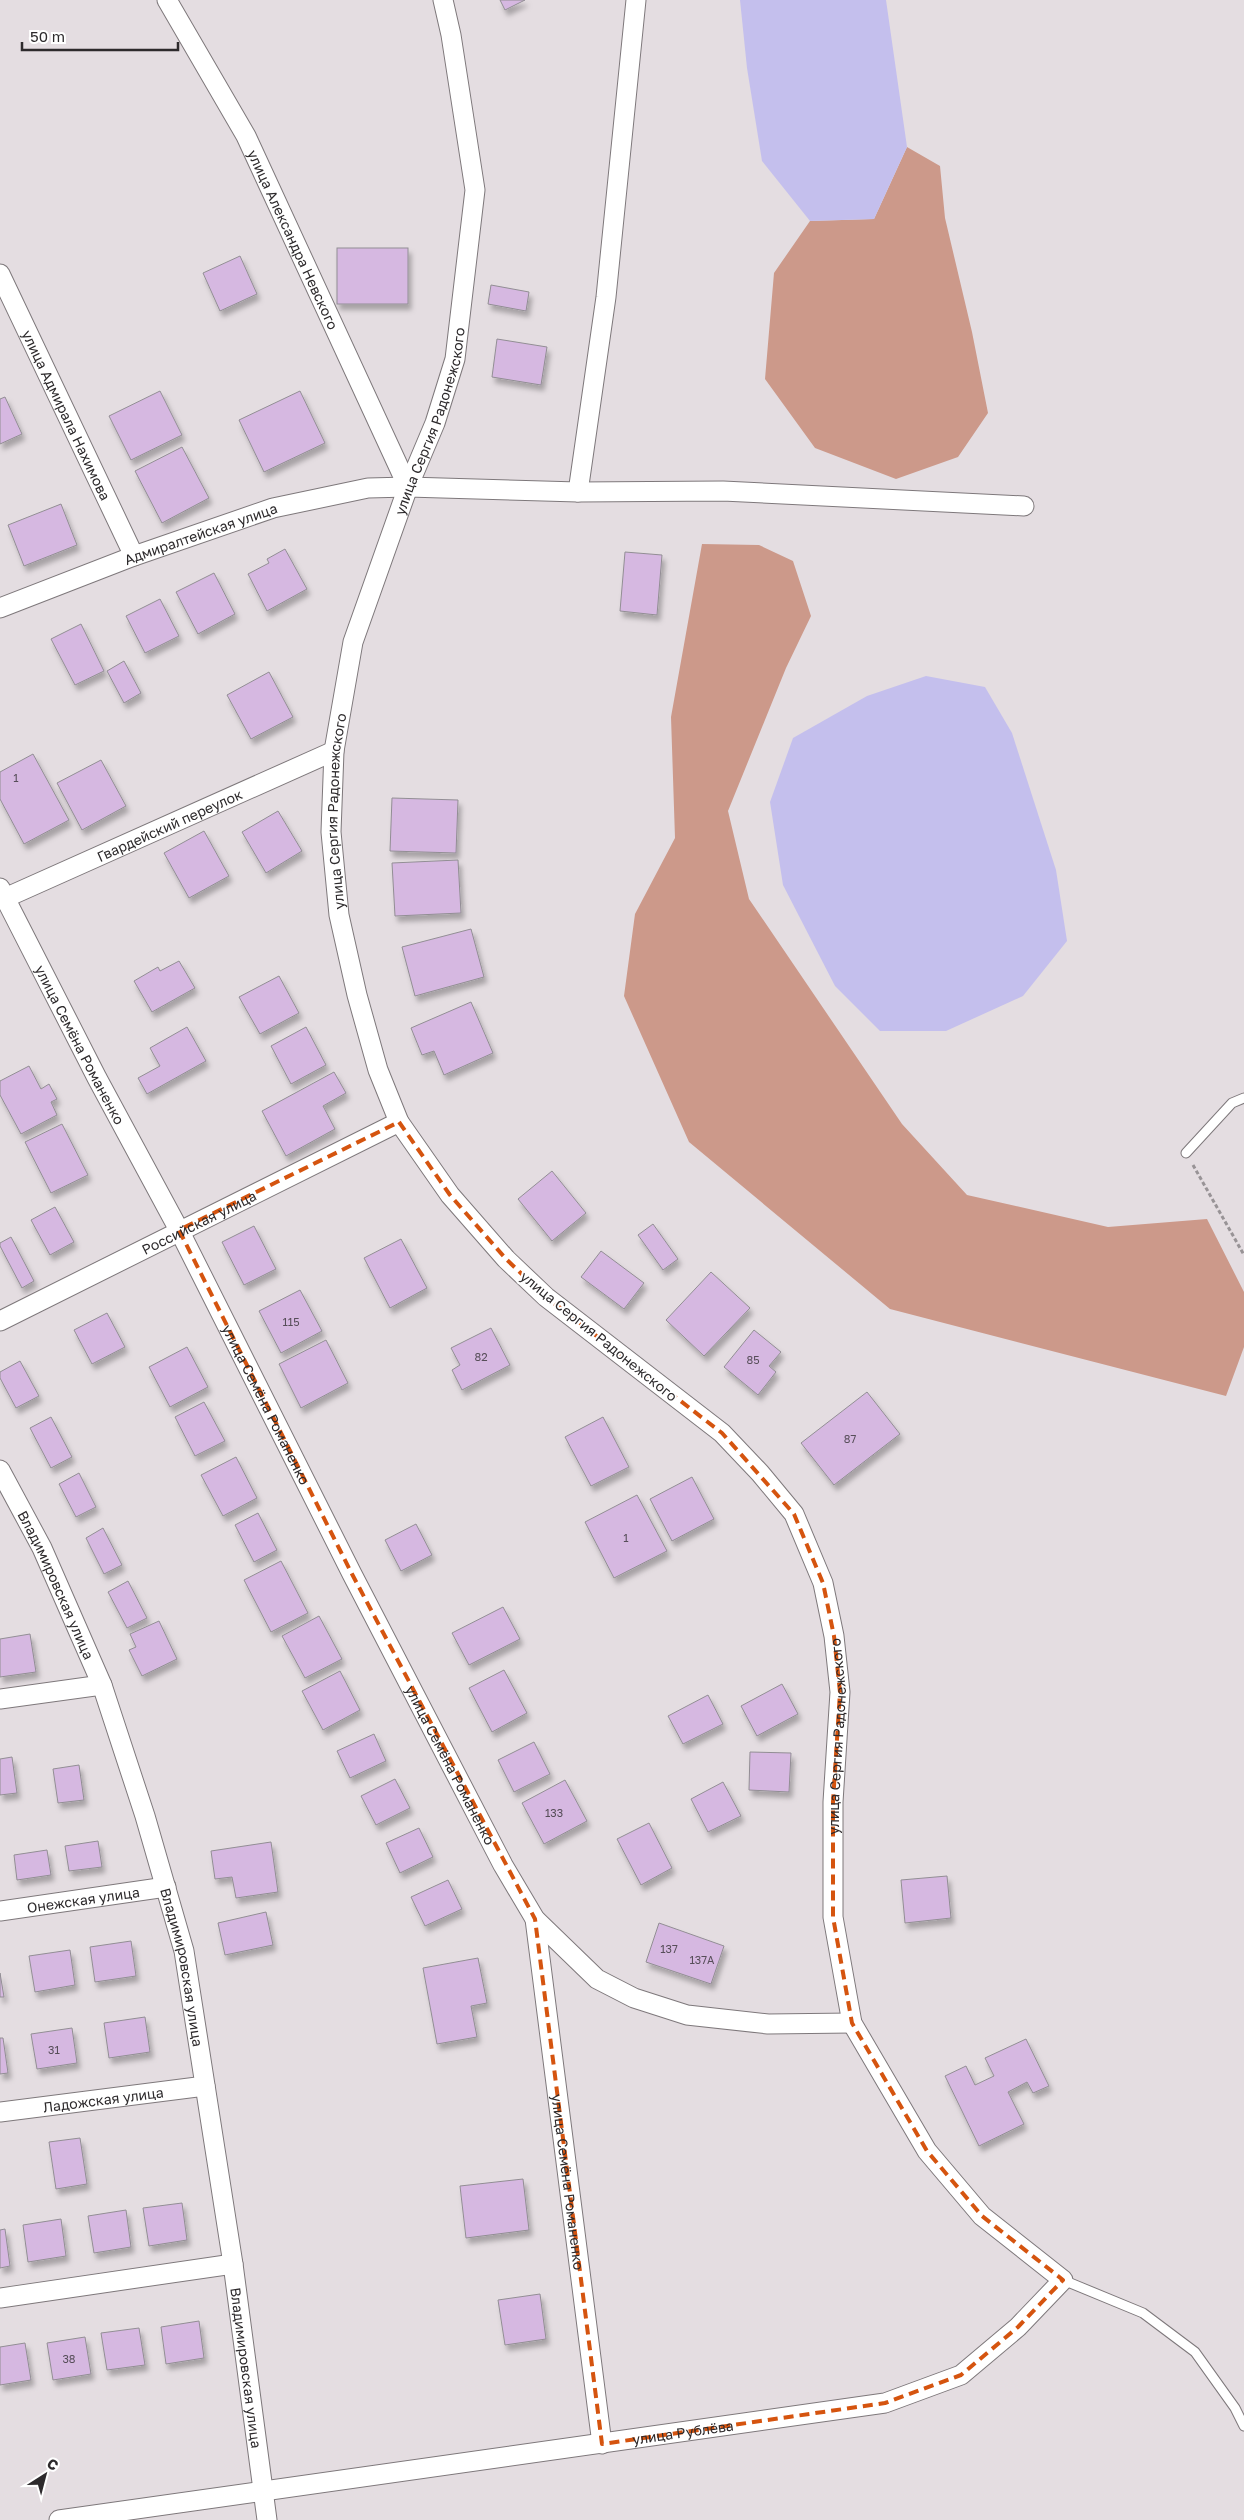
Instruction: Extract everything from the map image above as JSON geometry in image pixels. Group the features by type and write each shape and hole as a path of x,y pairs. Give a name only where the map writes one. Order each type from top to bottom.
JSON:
{"street":[{"name":"улица Александра Невского","path":"167,0 246,136 408,487"},
{"name":"улица Сергия Радонежского","path":"443,0 451,34 475,190 455,359 435,423 408,487 353,642 334,751 331,832 339,915 357,995 378,1070 399,1122 450,1195 506,1259 546,1297 722,1433 760,1472 794,1514 823,1583 836,1655 840,1692 833,1802 833,1917 852,2023 927,2151 982,2216 1063,2280"},
{"path":"578,492 606,297 636,0"},
{"name":"улица Адмирала Нахимова","path":"0,274 134,556"},
{"name":"Адмиралтейская улица","path":"0,608 134,556 273,508 368,488 408,487 578,492 723,491 1024,506"},
{"name":"Гвардейский переулок","path":"3,893 334,751"},
{"name":"улица Семёна Романенко","path":"3,893 97,1078 179,1230 356,1583 503,1865 535,1919 597,1979 642,2001 687,2015 768,2024 852,2023"},
{"name":"Российская улица","path":"0,1321 179,1230 399,1122"},
{"name":"Владимировская улица","path":"0,1470 42,1548 102,1686 145,1816 184,1951 233,2264 267,2520"},
{"path":"0,1699 102,1686"},
{"name":"Онежская улица","path":"0,1911 166,1887"},
{"name":"улица Семёна Романенко","path":"535,1919 602,2444"},
{"name":"Ладожская улица","path":"0,2112 205,2086"},
{"path":"0,2298 233,2264"},
{"name":"улица Рублёва","path":"59,2520 263,2493 885,2403 960,2375 1018,2327 1063,2280"}],"lane":[{"path":"1186,1153 1232,1103 1244,1098"},
{"path":"1063,2280 1143,2314 1195,2352 1235,2408 1244,2426"}],"path":[{"path":"1186,1153 1244,1255"}],"highlighted area":[{"path":"399,1122 450,1195 506,1259 546,1297 722,1433 794,1514 823,1583 834,1636 840,1692 833,1802 833,1917 852,2023 927,2151 982,2216 1063,2280 1018,2327 961,2375 885,2403 602,2444 535,1919 352,1574 179,1230"}],"shaded area":[{"path":"740,0 886,0 907,147 874,219 810,221 762,161 747,68"},
{"path":"907,147 940,166 945,218 972,332 988,413 958,457 896,479 815,448 765,379 774,273 810,221 874,219"},
{"path":"702,544 759,545 793,561 811,616 786,668 728,811 749,899 902,1124 967,1195 1108,1227 1207,1219 1244,1292 1244,1347 1226,1396 890,1309 689,1142 624,996 635,914 675,838 671,717"},
{"path":"926,676 985,687 1012,733 1056,870 1067,941 1023,996 946,1031 880,1031 835,986 783,885 770,802 793,738 867,696"}],"building":[{"path":"500,0 525,0 505,10"},
{"path":"337,248 408,248 408,304 337,304"},
{"path":"240,256 257,294 220,311 203,273"},
{"path":"491,285 529,292 526,311 488,304"},
{"path":"497,339 547,347 541,385 492,377"},
{"path":"160,391 182,435 131,460 109,416"},
{"path":"300,391 325,443 264,472 239,420"},
{"path":"5,397 22,434 0,444 0,399"},
{"path":"182,447 209,498 162,523 135,471"},
{"path":"61,504 77,545 24,566 8,525"},
{"path":"285,549 307,589 267,611 248,574 269,563 267,559"},
{"path":"625,552 662,555 657,615 620,611"},
{"path":"214,573 235,614 198,634 176,592"},
{"path":"160,599 179,636 145,653 126,616"},
{"path":"81,624 104,671 75,685 51,639"},
{"path":"124,661 141,693 124,703 107,671"},
{"path":"269,672 293,717 251,739 227,695"},
{"path":"33,754 69,820 24,844 0,799 0,772"},
{"path":"101,760 126,806 82,830 57,783"},
{"path":"392,798 458,800 456,853 390,851"},
{"path":"278,811 302,851 266,873 242,832"},
{"path":"204,831 229,876 189,898 164,853"},
{"path":"458,860 461,913 395,916 392,863"},
{"path":"471,929 484,977 415,996 402,947"},
{"path":"179,961 195,988 152,1012 134,981 158,967 160,971"},
{"path":"279,976 299,1013 260,1034 239,997"},
{"path":"471,1002 493,1053 444,1075 434,1051 422,1055 411,1028"},
{"path":"187,1027 206,1061 147,1094 138,1078 160,1066 150,1048"},
{"path":"306,1027 326,1065 291,1084 271,1046"},
{"path":"29,1066 41,1089 49,1084 57,1099 51,1102 57,1115 21,1134 0,1095 0,1081"},
{"path":"334,1072 346,1093 323,1106 335,1129 286,1156 262,1111"},
{"path":"62,1124 88,1175 51,1193 25,1142"},
{"path":"552,1171 586,1213 552,1241 518,1199"},
{"path":"55,1207 74,1242 50,1255 31,1220"},
{"path":"653,1224 678,1259 663,1270 638,1235"},
{"path":"254,1226 276,1269 244,1285 222,1242"},
{"path":"11,1237 34,1281 22,1288 0,1246 0,1243"},
{"path":"401,1239 427,1288 390,1308 364,1258"},
{"path":"601,1251 644,1283 624,1309 581,1277"},
{"path":"711,1272 750,1308 704,1356 666,1320"},
{"path":"300,1290 322,1331 281,1353 259,1311"},
{"path":"107,1313 125,1347 92,1364 74,1330"},
{"path":"491,1328 510,1365 462,1390 452,1370 460,1365 451,1348"},
{"path":"754,1330 781,1352 769,1366 776,1372 758,1395 724,1367"},
{"path":"326,1340 348,1383 301,1408 279,1364"},
{"path":"187,1347 208,1387 170,1407 149,1367"},
{"path":"20,1361 39,1396 16,1408 0,1378 0,1372"},
{"path":"867,1392 900,1434 834,1485 801,1443"},
{"path":"204,1402 225,1441 195,1456 175,1417"},
{"path":"51,1417 72,1457 51,1468 30,1428"},
{"path":"603,1417 629,1467 591,1486 565,1437"},
{"path":"236,1457 257,1498 223,1516 201,1475"},
{"path":"79,1473 96,1507 76,1517 59,1484"},
{"path":"692,1477 714,1519 672,1541 650,1499"},
{"path":"637,1495 667,1551 614,1578 585,1522"},
{"path":"258,1513 277,1550 254,1562 235,1525"},
{"path":"416,1524 432,1555 401,1571 385,1540"},
{"path":"103,1528 122,1565 104,1574 86,1538"},
{"path":"281,1561 308,1613 271,1632 244,1580"},
{"path":"128,1581 147,1618 127,1628 108,1592"},
{"path":"503,1607 520,1639 469,1665 452,1633"},
{"path":"319,1616 342,1659 305,1678 282,1636"},
{"path":"159,1621 177,1659 142,1676 129,1650 136,1647 130,1634"},
{"path":"30,1634 36,1672 0,1677 0,1639"},
{"path":"504,1670 527,1713 492,1732 469,1688"},
{"path":"340,1671 360,1710 323,1730 302,1691"},
{"path":"782,1684 798,1714 757,1736 741,1706"},
{"path":"708,1695 723,1724 683,1744 668,1716"},
{"path":"374,1734 386,1761 350,1778 337,1751"},
{"path":"534,1742 550,1774 514,1792 498,1760"},
{"path":"750,1752 791,1753 789,1792 749,1790"},
{"path":"12,1757 17,1793 0,1795 0,1759"},
{"path":"79,1765 84,1800 58,1803 53,1769"},
{"path":"395,1779 410,1808 376,1825 361,1796"},
{"path":"565,1780 587,1821 544,1844 522,1803"},
{"path":"723,1782 741,1816 708,1832 691,1799"},
{"path":"649,1823 672,1868 641,1885 617,1839"},
{"path":"419,1828 433,1857 400,1873 386,1843"},
{"path":"98,1841 102,1867 69,1871 65,1846"},
{"path":"271,1842 278,1892 236,1898 232,1877 215,1879 211,1851"},
{"path":"47,1850 51,1875 17,1880 14,1855"},
{"path":"947,1876 951,1918 905,1923 901,1880"},
{"path":"448,1880 462,1909 425,1926 411,1897"},
{"path":"266,1912 273,1945 225,1955 218,1923"},
{"path":"659,1923 724,1946 711,1984 646,1962"},
{"path":"131,1941 136,1976 95,1982 90,1947"},
{"path":"70,1950 75,1985 35,1992 29,1956"},
{"path":"478,1958 487,2003 471,2006 477,2037 437,2044 423,1968"},
{"path":"0,1973 4,1997 0,1997"},
{"path":"145,2017 150,2052 109,2058 104,2023"},
{"path":"72,2028 77,2063 37,2069 31,2034"},
{"path":"0,2038 3,2038 8,2073 0,2074"},
{"path":"1026,2039 1049,2086 1033,2093 1027,2082 1008,2092 1024,2124 979,2146 945,2076 966,2066 975,2085 994,2076 985,2058"},
{"path":"80,2138 87,2184 56,2189 49,2142"},
{"path":"523,2179 529,2230 466,2238 460,2186"},
{"path":"182,2203 187,2240 149,2246 143,2208"},
{"path":"126,2210 131,2247 94,2253 88,2216"},
{"path":"61,2219 66,2256 28,2262 23,2225"},
{"path":"5,2229 10,2266 0,2268 0,2230"},
{"path":"540,2294 546,2339 505,2345 498,2300"},
{"path":"199,2321 204,2358 166,2364 161,2327"},
{"path":"139,2328 145,2365 107,2370 101,2333"},
{"path":"85,2337 91,2374 53,2380 47,2343"},
{"path":"25,2343 31,2380 0,2385 0,2347"}]}
